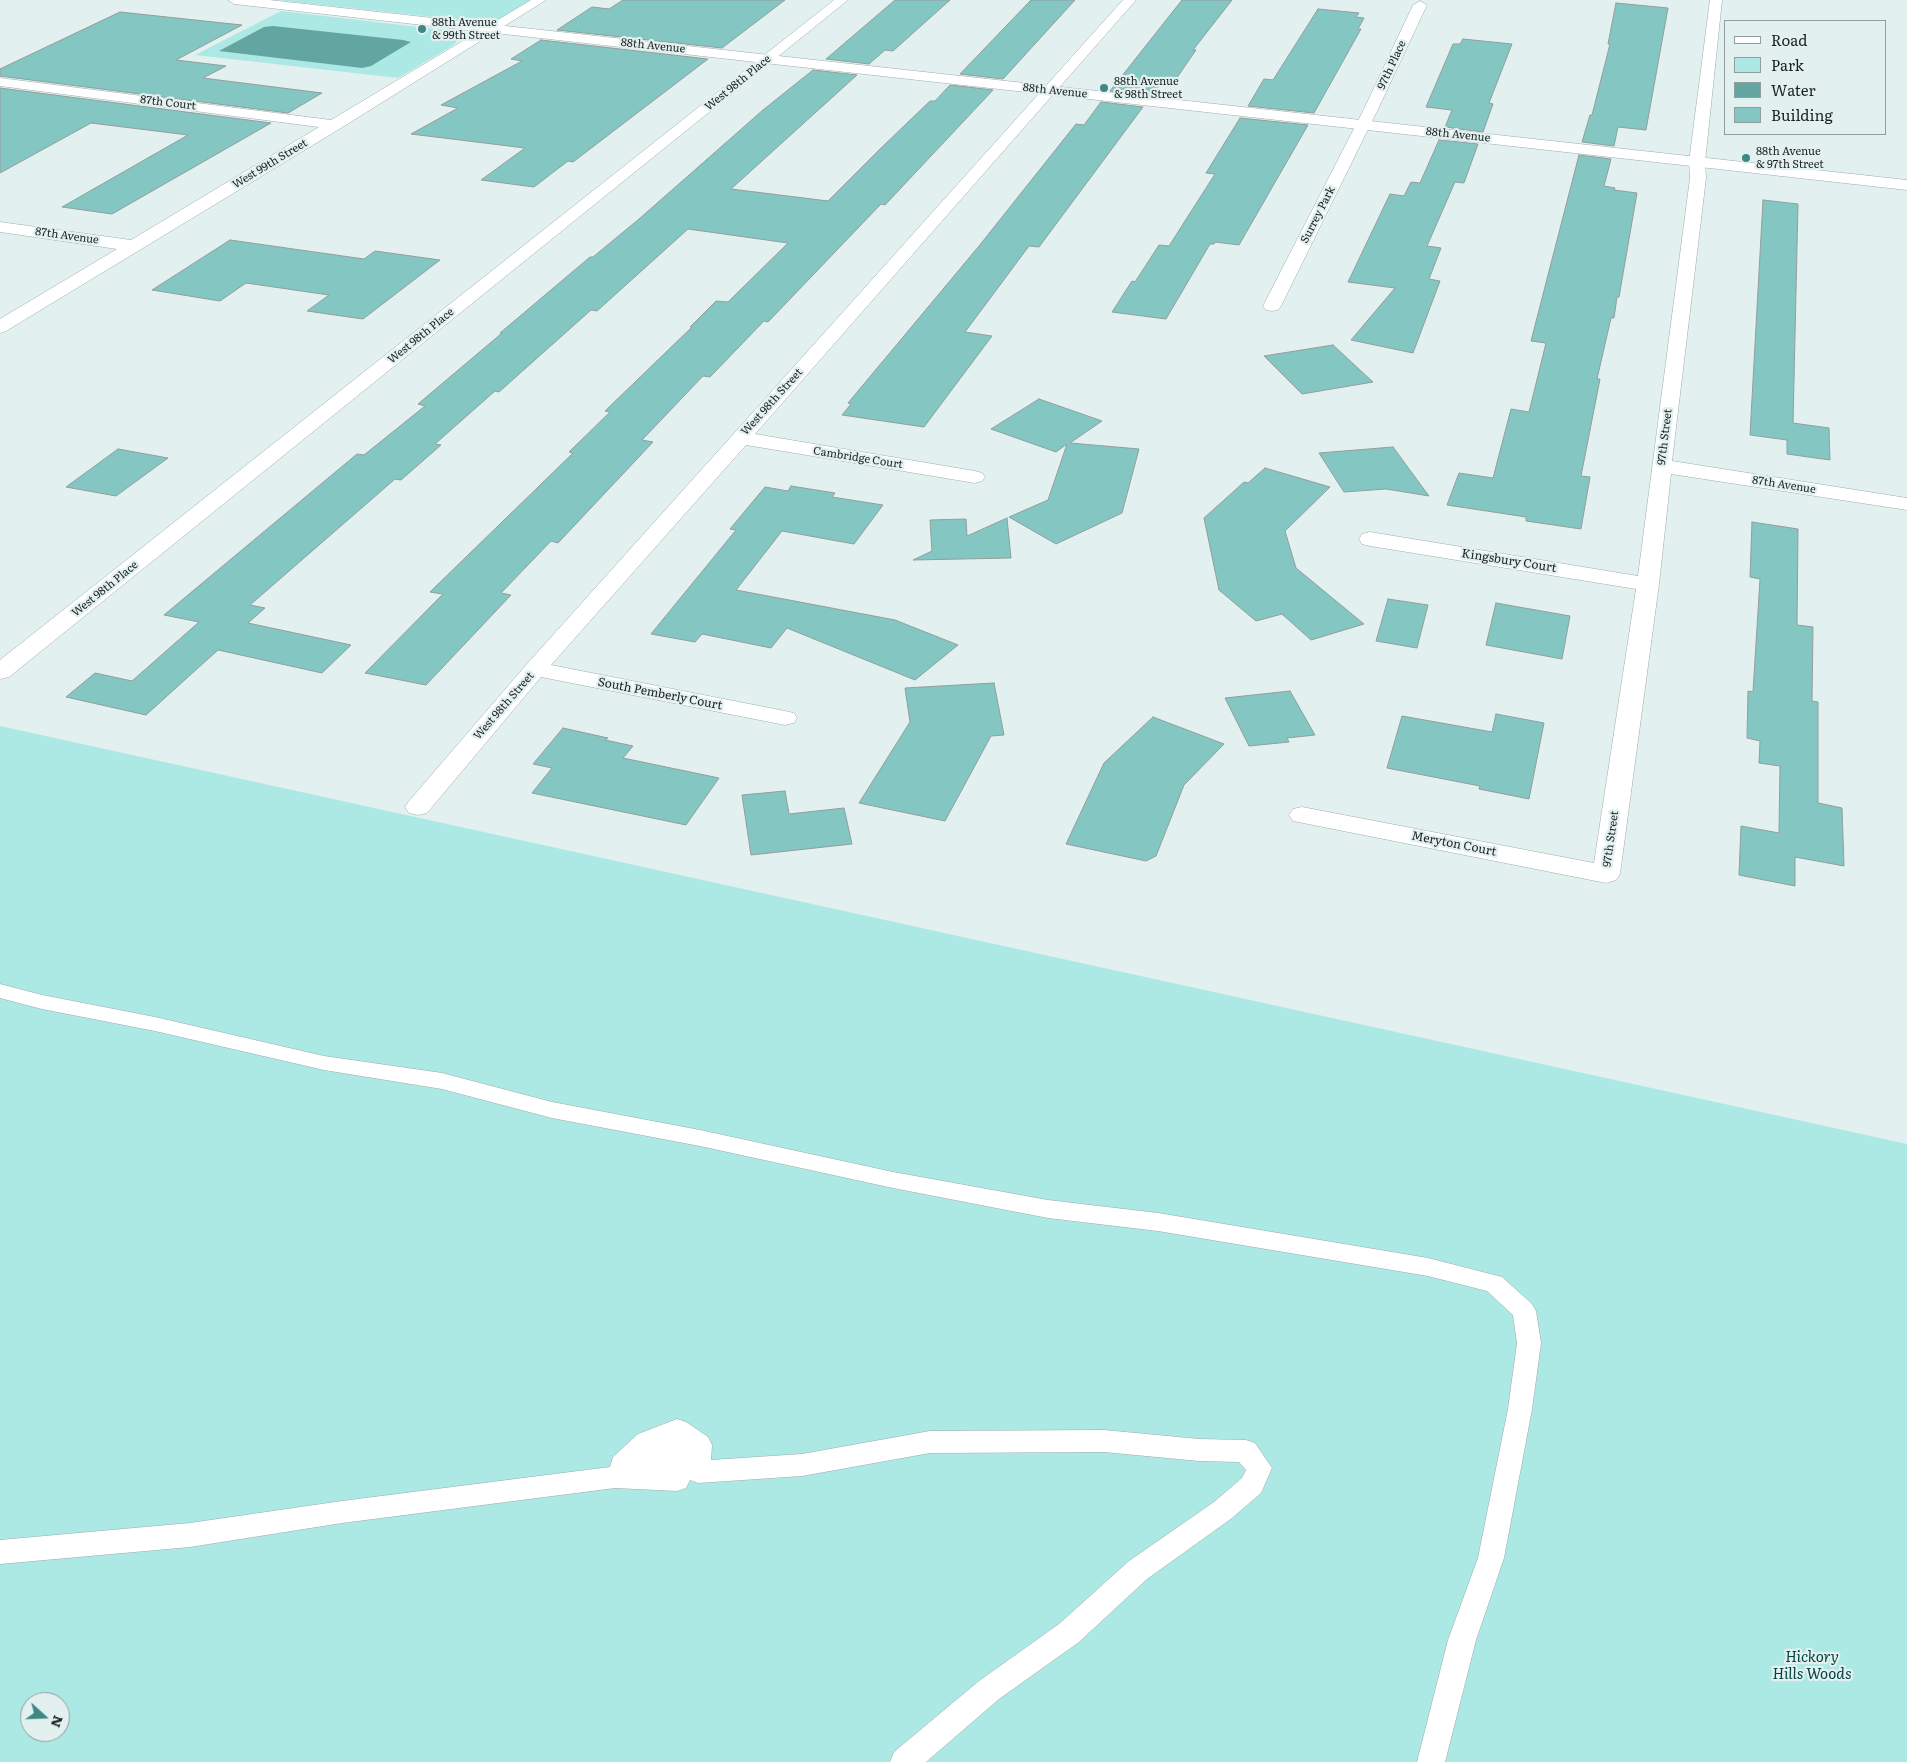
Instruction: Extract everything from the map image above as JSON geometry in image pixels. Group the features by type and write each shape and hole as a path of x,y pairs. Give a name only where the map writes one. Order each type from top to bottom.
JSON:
{"street":[{"name":"88th Avenue","path":"239,0 1907,185"},
{"name":"West 99th Street","path":"0,327 540,0"},
{"name":"West 98th Place","path":"0,672 842,0"},
{"name":"West 98th Street","path":"418,807 535,669 1052,90 1130,0"},
{"name":"97th Street","path":"1606,874 1648,584 1661,466 1698,178 1697,162 1716,0"},
{"name":"97th Place","path":"1363,125 1420,5"},
{"name":"87th Court","path":"0,82 336,124"},
{"name":"Surrey Park","path":"1272,306 1363,125"},
{"name":"87th Avenue","path":"0,226 134,246"},
{"name":"Cambridge Court","path":"740,438 975,477"},
{"name":"87th Avenue","path":"1661,466 1907,504"},
{"name":"Kingsbury Court","path":"1370,539 1648,584"},
{"name":"South Pemberly Court","path":"535,669 785,718"},
{"name":"Meryton Court","path":"1302,815 1606,874"}],"lane":[{"path":"0,991 42,1002 155,1024 324,1063 442,1081 552,1110 700,1138 893,1180 1048,1210 1158,1222 1428,1267 1494,1284 1524,1310 1529,1344 1520,1409 1491,1558 1462,1640 1431,1762"},
{"path":"0,1552 190,1535 342,1512 616,1477 677,1480 676,1468 656,1464 679,1452 673,1442 639,1464 622,1465 647,1442 677,1430 699,1445 698,1472 802,1465 930,1442 1104,1441 1199,1450 1246,1451 1259,1468 1252,1485 1223,1510 1138,1570 1069,1633 989,1690 904,1762"}],"green space":[{"path":"277,0 532,0 499,20 480,22"},
{"path":"281,11 453,31 461,37 452,46 398,78 195,55"},
{"name":"Hickory Hills Woods","path":"0,726 1907,1144 1907,1762 0,1762"}],"water":[{"path":"273,26 411,42 371,66 362,68 219,51 264,27"}],"building":[{"path":"623,0 785,0 722,48 557,30 592,7 609,9"},
{"path":"895,0 950,0 893,51 885,50 869,64 826,59"},
{"path":"1031,0 1075,0 1003,79 960,74"},
{"path":"1182,0 1232,0 1193,50 1196,50 1176,79 1164,80 1152,95 1110,91"},
{"path":"1616,3 1668,8 1646,130 1618,127 1614,146 1582,142 1590,115 1592,115 1610,44 1608,44"},
{"path":"1318,9 1359,13 1356,17 1364,18 1358,29 1361,29 1314,113 1248,106 1264,79 1273,80"},
{"path":"120,12 242,25 176,60 226,66 203,78 322,93 288,113 0,76 0,69"},
{"path":"1463,39 1512,44 1489,103 1493,104 1483,132 1445,127 1452,110 1426,107 1453,44 1460,44"},
{"path":"541,40 708,59 573,162 568,161 534,187 481,180 525,148 411,134 458,108 441,105 522,61 511,59"},
{"path":"813,70 857,75 731,189 828,201 930,101 935,101 950,85 993,90 885,205 881,204 768,322 764,321 710,377 703,376 642,440 653,442 558,543 551,541 501,593 511,595 426,685 365,673 443,594 430,592 573,453 569,452 610,412 605,411 692,327 690,327 716,301 728,302 788,243 688,229 597,311 591,310 499,392 495,391 435,444 441,445 401,480 395,479 250,605 265,608 248,623 351,645 322,673 218,650 146,715 66,697 95,673 132,681 199,622 164,615 357,454 364,455 425,406 418,404 590,257 593,257 639,219 763,110"},
{"path":"0,88 271,123 112,214 62,207 188,135 91,123 0,173"},
{"path":"1101,102 1143,107 1039,247 1029,246 965,332 992,336 924,427 842,415 851,404 848,403 979,246 1076,124 1084,125"},
{"path":"1240,118 1308,125 1239,245 1215,242 1210,244 1166,319 1112,312 1132,281 1135,282 1159,245 1169,246 1215,174 1206,173"},
{"path":"1439,140 1478,144 1464,183 1455,182 1427,246 1441,248 1429,279 1440,281 1413,353 1351,340 1395,288 1348,282 1390,194 1404,196 1411,182 1420,183"},
{"path":"1579,155 1611,159 1604,186 1615,188 1614,190 1637,193 1619,297 1617,297 1614,318 1611,318 1597,379 1600,379 1581,476 1590,477 1581,529 1526,521 1526,517 1447,505 1459,473 1493,478 1511,409 1529,412 1546,343 1531,341"},
{"path":"1763,200 1798,204 1793,423 1829,428 1830,460 1787,454 1787,440 1750,435"},
{"path":"230,240 364,259 375,251 440,260 363,319 307,311 329,295 246,283 220,301 152,290"},
{"path":"1333,345 1373,382 1302,394 1264,356"},
{"path":"1039,399 1102,421 1070,443 1139,449 1122,513 1056,544 1009,517 1048,500 1067,444 1056,452 991,429"},
{"path":"1393,447 1429,496 1386,489 1344,492 1319,453"},
{"path":"118,449 168,458 116,496 66,487"},
{"path":"1265,468 1330,487 1285,531 1296,568 1364,624 1311,640 1282,614 1256,621 1219,590 1204,518 1244,482 1248,483"},
{"path":"791,486 835,493 832,497 883,505 854,544 782,531 736,590 895,620 958,645 915,680 787,628 771,648 702,634 695,642 651,634 736,530 730,529 765,487 788,491"},
{"path":"1007,518 1011,558 913,560 932,551 930,520 966,519 967,536"},
{"path":"1752,522 1798,529 1797,625 1813,627 1812,701 1818,702 1818,803 1842,808 1844,866 1795,857 1795,886 1739,875 1741,826 1779,833 1780,766 1759,763 1760,741 1747,738 1748,691 1753,692 1760,579 1750,577"},
{"path":"1388,599 1428,605 1417,648 1376,641"},
{"path":"1496,603 1570,616 1562,659 1486,645"},
{"path":"994,683 1004,735 991,736 945,821 859,803 910,722 905,688"},
{"path":"1290,691 1315,735 1287,738 1289,742 1249,746 1225,698"},
{"path":"1496,714 1544,723 1529,799 1479,789 1480,786 1387,768 1402,716 1492,732"},
{"path":"1153,717 1224,744 1184,785 1156,856 1146,861 1066,844 1104,763"},
{"path":"563,728 608,738 605,740 633,746 623,758 719,778 686,825 532,793 552,768 533,764"},
{"path":"785,791 789,814 844,808 852,844 751,855 742,795"}],"place":[{"name":"88th Avenue & 99th Street","path":"422,29"},
{"name":"88th Avenue & 98th Street","path":"1104,88"},
{"name":"88th Avenue & 97th Street","path":"1746,158"}]}
